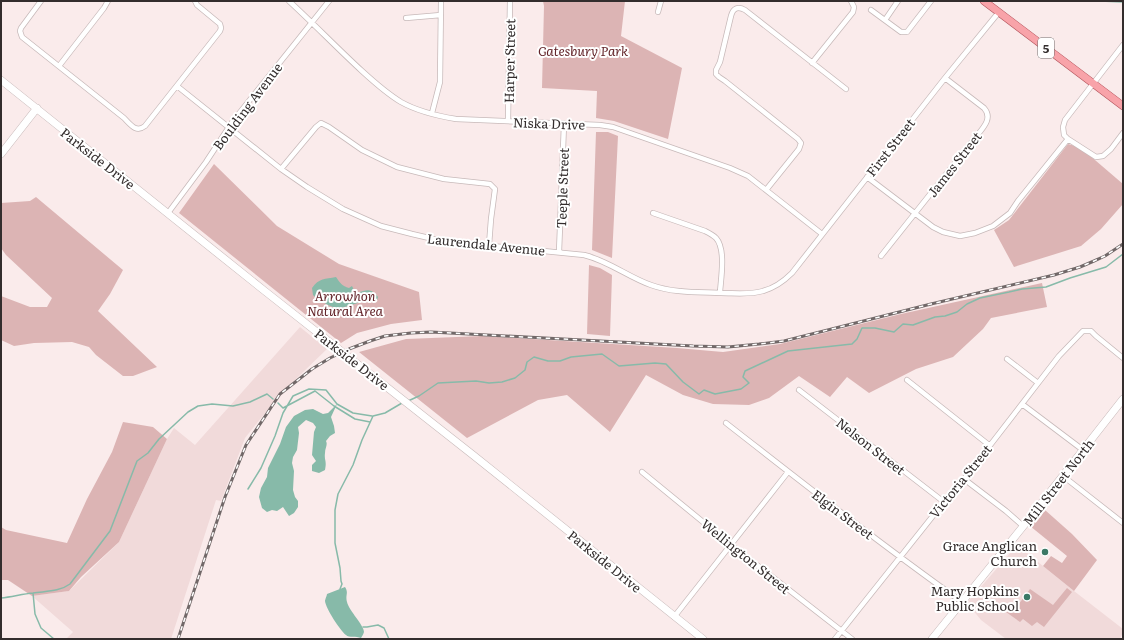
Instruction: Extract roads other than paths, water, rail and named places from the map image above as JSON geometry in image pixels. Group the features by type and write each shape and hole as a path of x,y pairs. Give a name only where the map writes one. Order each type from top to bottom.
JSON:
{"main road":[{"name":"5","path":"984,1 1123,106"},
{"name":"Parkside Drive","path":"1,80 703,639"},
{"path":"1,154 37,108"},
{"name":"Mill Street North","path":"932,639 1123,399"}],"street":[{"path":"41,1 21,28 21,34 24,39 124,118 135,129 141,129 145,126 220,31 220,24 197,5 195,1"},
{"path":"59,66 108,1"},
{"name":"Niska Drive","path":"289,1 380,87 401,102 432,113 456,119 600,125 613,127 730,168 748,176 822,234"},
{"name":"Boulding Avenue","path":"168,213 206,162 229,127 329,1"},
{"path":"432,113 440,82 441,1"},
{"name":"Harper Street","path":"508,122 510,1"},
{"path":"658,12 661,1"},
{"path":"812,63 853,12 854,7 851,1"},
{"path":"885,20 898,1"},
{"path":"871,10 901,32 907,32 929,2"},
{"path":"766,190 799,149 801,143 798,139 716,74 732,12 736,8 742,8 745,10 846,89"},
{"name":"First Street","path":"782,282 792,273 866,177 998,12"},
{"path":"406,18 441,15"},
{"path":"1123,45 1066,120 1063,127 1064,135 1068,139 1096,157 1103,156 1111,149 1123,134"},
{"name":"James Street","path":"882,256 987,121 988,114 984,108 945,78"},
{"name":"Laurendale Avenue","path":"177,86 281,169 307,187 343,209 381,226 442,241 584,255 597,259 640,281 658,288 676,291 754,293 782,282"},
{"path":"281,169 321,123 362,150 397,167 444,179 490,184 496,190 491,218 489,245"},
{"name":"Teeple Street","path":"559,252 564,124"},
{"path":"866,177 928,224 943,232 960,236 975,233 993,226 1010,213 1068,139"},
{"path":"653,213 705,231 716,238 719,243 721,254 720,292"},
{"name":"Victoria Street","path":"835,639 964,478 1059,356 1083,331 1091,332 1123,358"},
{"path":"1007,359 1038,383"},
{"path":"907,380 989,445"},
{"name":"Nelson Street","path":"799,390 944,502"},
{"path":"1022,404 1083,450"},
{"name":"Elgin Street","path":"726,423 900,557 962,602"},
{"name":"Wellington Street","path":"642,472 730,544 852,639"},
{"path":"674,617 788,472"},
{"path":"1063,476 1123,523"},
{"path":"964,478 1023,526"}],"waterway":[{"path":"1100,1 1123,2"},
{"path":"408,401 419,396 438,383 476,381 489,383 502,382 515,378 525,370 527,362 534,357 548,361 560,361 571,357 602,354 619,366 655,363 666,364 683,382 699,394 704,390 715,394 741,389 749,383 743,377 745,371 788,351 852,344 857,339 862,328 875,328 894,332 903,324 913,325 935,317 945,316 957,312 967,304 980,298 1022,289 1046,287 1106,267 1123,254"},
{"path":"248,489 261,468 283,413 293,396 309,389 326,390 337,404 353,413 372,416"},
{"path":"278,403 283,408 315,391 334,406 355,419 370,422"},
{"path":"1,598 57,590 70,584 110,531 137,461 148,453 159,439 188,412 198,406 212,404 233,406 250,402 267,394 273,399"},
{"path":"340,589 342,584 335,543 335,510 338,494 353,465 373,416 385,413 402,403"},
{"path":"33,593 35,614 41,628 54,639"},
{"path":"363,627 378,625 384,628 389,639"}],"railway":[{"path":"178,639 225,497 246,445 280,394 312,369 349,349 385,336 431,332 728,347 784,341 1054,275 1094,261 1105,256 1123,244"}],"place":[{"name":"Grace Anglican Church","path":"1045,552"},
{"name":"Mary Hopkins Public School","path":"1027,597"}],"park label":[{"name":"Gatesbury Park","path":"583,50"},
{"name":"Arrowhon Natural Area","path":"345,302"}]}
